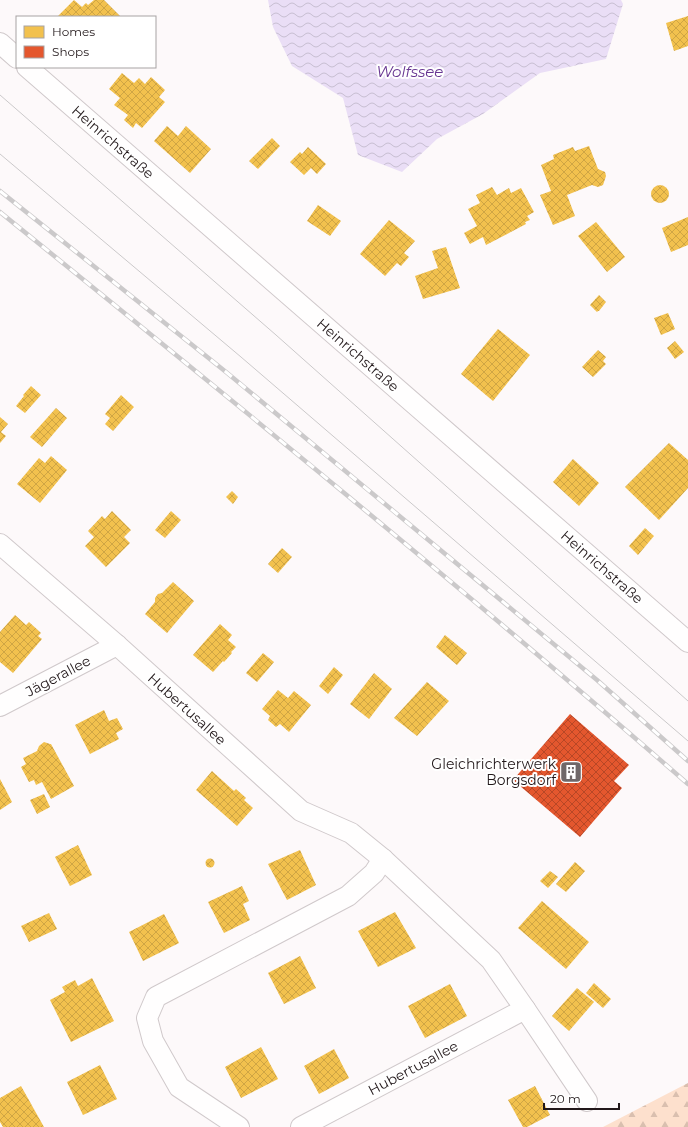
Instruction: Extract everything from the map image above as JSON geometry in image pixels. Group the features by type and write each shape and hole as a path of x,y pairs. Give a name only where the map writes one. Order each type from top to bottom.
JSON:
{"street":[{"path":"0,43 16,57"},
{"name":"Heinrichstraße","path":"28,68 688,642"},
{"name":"Hubertusallee","path":"0,544 117,645 300,811 351,833 383,859 491,960 587,1100"},
{"name":"Jägerallee","path":"0,706 117,645"},
{"path":"239,1127 179,1087 153,1041 147,1018 156,997 348,896 374,873 383,859"},
{"name":"Hubertusallee","path":"301,1127 525,1009"}],"green space":[{"path":"688,1083 688,1127 603,1127"}],"water":[{"name":"Wolfssee","path":"268,0 621,0 623,4 606,59 540,73 483,114 437,139 402,172 358,155 343,98 292,66 273,27"}],"building: Homes":[{"path":"74,0 82,7 86,3 88,5 94,0 104,0 120,16 58,16"},
{"path":"688,16 688,46 674,51 666,23"},
{"path":"122,73 134,83 139,78 145,84 151,77 165,90 159,97 165,102 142,128 136,123 133,128 124,120 128,115 114,105 120,98 109,89"},
{"path":"167,126 178,136 186,126 211,149 190,173 154,141"},
{"path":"272,138 280,146 258,169 249,161"},
{"path":"589,146 598,169 605,172 606,176 603,185 598,187 592,185 567,195 575,216 553,225 540,195 551,191 541,165 554,159 553,155 573,147 575,151"},
{"path":"308,147 326,164 317,174 311,168 304,175 290,162 300,152 302,154"},
{"path":"660,185 666,188 669,194 666,200 660,203 654,200 651,194 654,188"},
{"path":"492,187 497,195 509,188 511,193 521,188 534,212 527,216 530,220 525,222 526,224 486,245 483,237 470,244 464,233 477,226 468,209 480,203 476,195"},
{"path":"318,205 341,221 330,236 307,221"},
{"path":"688,217 688,245 671,252 662,228"},
{"path":"389,220 415,241 404,253 409,257 401,266 397,263 385,276 360,254"},
{"path":"596,222 625,257 607,272 578,236"},
{"path":"446,247 460,288 423,299 415,276 438,268 432,251"},
{"path":"599,295 606,302 597,312 590,305"},
{"path":"668,313 675,329 661,335 654,318"},
{"path":"498,329 530,355 493,401 461,374"},
{"path":"675,341 684,352 675,359 667,348"},
{"path":"598,350 606,357 603,361 606,364 593,377 582,367"},
{"path":"31,386 41,395 25,413 16,406"},
{"path":"121,395 134,407 113,431 105,424 110,418 105,414"},
{"path":"56,408 67,418 42,447 30,437"},
{"path":"0,417 8,424 1,432 6,436 0,443"},
{"path":"669,443 688,460 688,488 659,520 625,487"},
{"path":"51,456 67,470 40,503 17,484 39,458 45,463"},
{"path":"573,459 599,483 579,506 553,482"},
{"path":"232,491 238,497 233,504 226,497"},
{"path":"112,511 131,530 124,537 130,543 106,567 85,546 94,537 88,531 102,516 105,519"},
{"path":"171,511 181,520 165,538 155,530"},
{"path":"645,528 654,536 638,555 629,546"},
{"path":"282,548 292,557 278,573 268,564"},
{"path":"173,582 194,601 167,633 145,614 155,602 155,598 158,594 162,593"},
{"path":"15,615 26,625 29,622 41,633 38,636 42,639 13,673 0,662 0,632"},
{"path":"220,624 232,635 228,640 236,647 224,662 223,661 213,672 193,655"},
{"path":"445,635 467,653 457,665 436,647"},
{"path":"263,653 274,662 257,682 246,673"},
{"path":"334,667 343,675 328,694 319,686"},
{"path":"374,673 392,689 369,719 350,704"},
{"path":"427,682 449,701 417,736 394,718"},
{"path":"278,690 288,698 294,691 311,705 289,732 280,724 276,727 268,720 270,716 262,709"},
{"path":"104,710 109,721 117,718 123,729 116,733 119,739 90,754 75,725"},
{"path":"44,742 51,744 74,786 51,799 42,782 36,785 34,780 29,782 21,767 26,764 23,758 37,751 39,746"},
{"path":"212,771 234,791 236,789 246,798 244,800 253,808 237,826 196,790"},
{"path":"0,779 12,802 0,810"},
{"path":"44,794 50,807 37,814 30,800"},
{"path":"78,845 92,875 70,886 55,857"},
{"path":"300,850 316,885 287,900 268,864"},
{"path":"208,859 212,859 214,863 212,867 208,867 206,865 206,861"},
{"path":"575,862 585,871 566,892 556,884"},
{"path":"550,871 558,877 548,888 540,881"},
{"path":"242,886 249,901 243,904 250,920 224,933 208,902"},
{"path":"542,901 589,942 566,969 518,928"},
{"path":"395,912 416,948 378,967 358,931"},
{"path":"49,913 57,929 29,942 21,926"},
{"path":"164,914 179,943 143,961 129,932"},
{"path":"300,956 316,988 284,1004 268,973"},
{"path":"92,978 114,1021 71,1042 50,1000 65,992 62,987 75,980 78,986"},
{"path":"594,983 611,999 603,1008 586,993"},
{"path":"450,984 467,1016 425,1038 408,1006"},
{"path":"577,988 594,1002 569,1031 552,1016"},
{"path":"261,1047 278,1079 241,1098 225,1067"},
{"path":"334,1049 349,1078 319,1094 304,1066"},
{"path":"100,1065 117,1099 83,1115 67,1082"},
{"path":"21,1086 44,1127 3,1127 0,1122 0,1098"},
{"path":"535,1086 550,1115 527,1127 523,1127 508,1100"}],"building: Shops":[{"name":"Gleichrichterwerk Borgsdorf","path":"570,714 629,765 614,781 622,788 580,837 513,780"}],"tram line":[{"path":"0,95 276,335 688,701"},
{"path":"0,154 241,357 688,741"}],"railway":[{"path":"0,191 226,372 597,680 688,761"},
{"path":"0,212 433,566 688,784"}],"place":[{"name":"Gleichrichterwerk Borgsdorf","path":"571,772"}]}
